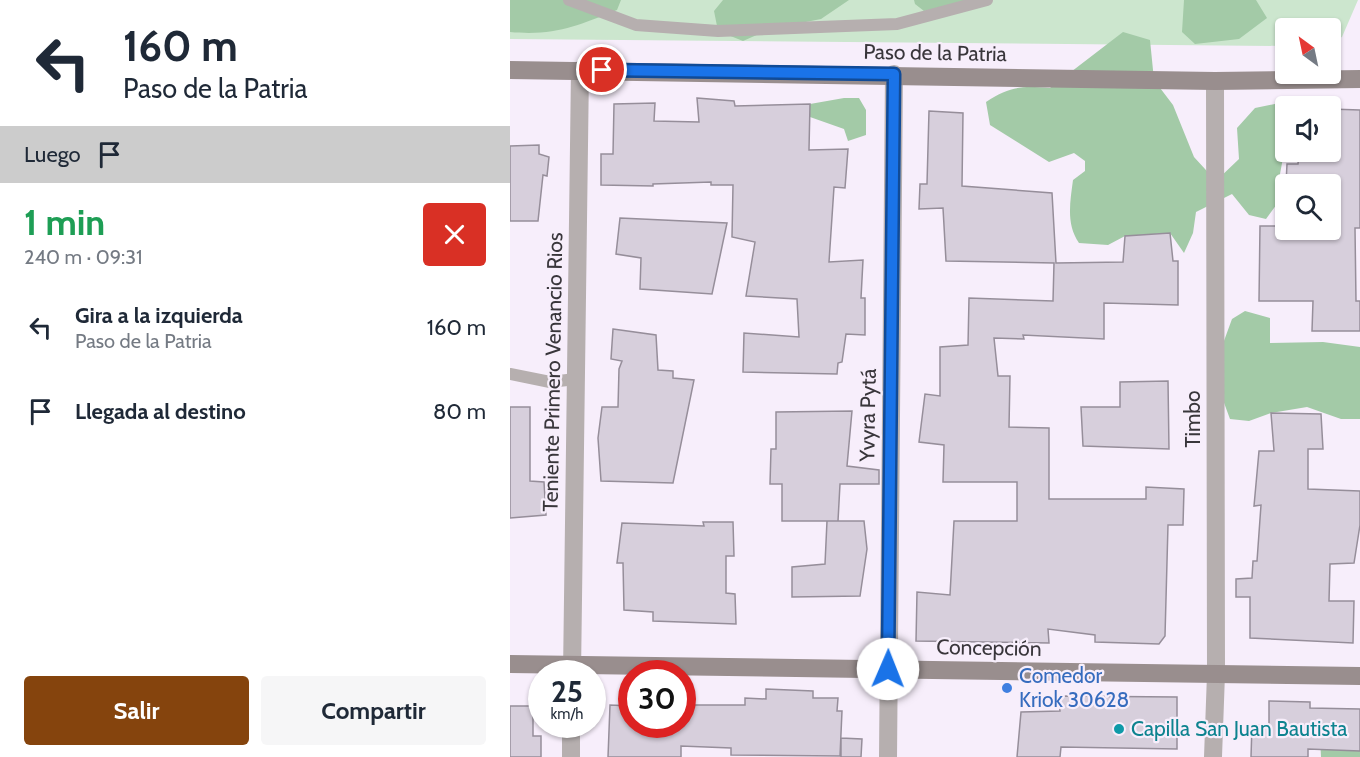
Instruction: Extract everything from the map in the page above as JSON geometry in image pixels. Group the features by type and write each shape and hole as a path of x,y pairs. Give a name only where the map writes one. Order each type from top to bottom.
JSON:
{"street":[{"name":"Paso de la Patria","path":"510,70 894,74 1215,81 1360,79"},
{"name":"Teniente Primero Venancio Rios","path":"572,660 580,70"},
{"name":"Yvyra Pytá","path":"888,757 894,74"},
{"name":"Timbo","path":"1213,757 1216,674 1215,81"},
{"name":"Concepción","path":"510,664 528,665"},
{"name":"Concepción","path":"606,669 888,669 1360,676"},
{"path":"571,738 571,757"}],"lane":[{"path":"569,0 636,25 718,31 897,24 987,0"},
{"path":"510,374 550,382 576,379"}],"green space":[{"path":"510,0 1358,0 1342,37 1341,18 1275,18 1275,46 510,39"},
{"path":"510,0 621,0 617,10 577,25 553,31 526,33 510,32"},
{"path":"723,0 849,0 821,19 770,29 743,41 718,31 714,11"},
{"path":"914,0 976,0 924,11 915,4"},
{"path":"1184,0 1256,0 1267,18 1239,39 1195,44 1182,32"},
{"path":"1123,32 1150,40 1154,80 1173,105 1194,157 1216,181 1239,159 1237,128 1255,108 1275,104 1275,162 1282,162 1280,174 1275,174 1275,207 1266,219 1249,215 1232,194 1196,212 1193,233 1184,253 1170,233 1125,236 1108,245 1079,243 1072,228 1070,205 1073,180 1085,171 1085,161 1074,153 1049,162 990,125 986,102 1016,88 1050,88"},
{"path":"844,98 859,98 866,110 866,135 848,141 844,129 810,117 810,104"},
{"path":"1245,311 1270,318 1270,343 1323,342 1360,347 1360,419 1341,419 1307,407 1271,413 1249,421 1230,419 1216,381 1221,349 1232,319"},
{"path":"1320,736 1360,738 1360,757 1321,757"}],"building":[{"path":"697,98 734,101 735,106 810,104 809,150 848,149 845,188 834,187 829,262 863,260 861,298 865,298 865,335 846,334 842,362 838,363 837,374 743,372 744,333 799,337 797,299 746,296 755,242 732,237 733,185 711,185 711,182 653,184 653,186 601,185 601,154 613,154 614,104 655,103 654,121 699,122"},
{"path":"1341,109 1360,110 1360,228 1355,228 1356,301 1360,301 1360,331 1312,331 1313,301 1259,301 1260,226 1275,226 1275,240 1341,240 1341,174 1286,174 1287,164 1298,164 1298,162 1341,162"},
{"path":"929,111 963,113 962,186 1052,193 1056,263 1123,262 1125,236 1170,233 1173,261 1178,261 1178,305 1104,303 1104,339 1023,335 1024,339 994,338 998,376 1010,376 1009,427 1049,428 1049,499 1146,499 1146,487 1184,489 1183,525 1168,525 1165,636 1159,644 1095,642 1095,635 1048,629 1049,643 916,641 917,592 950,595 954,521 1017,521 1017,482 943,482 944,445 919,442 925,394 940,396 940,347 968,345 969,298 1053,301 1054,263 946,261 943,208 919,209 920,184 927,184"},
{"path":"539,145 539,154 549,157 547,176 543,175 538,221 510,221 510,146"},
{"path":"620,218 727,223 712,294 640,289 641,258 616,254"},
{"path":"613,329 656,335 658,370 673,371 673,378 694,380 673,483 601,481 598,438 602,407 618,407 619,369 622,361 611,359"},
{"path":"1168,381 1169,449 1083,446 1081,407 1120,407 1120,382"},
{"path":"510,407 530,407 530,481 544,482 546,515 510,518"},
{"path":"852,411 847,466 879,470 879,484 840,484 838,521 782,521 782,484 770,484 771,449 776,449 776,412"},
{"path":"1271,413 1321,414 1323,449 1308,449 1308,489 1360,491 1360,525 1354,563 1330,564 1329,601 1354,601 1353,643 1250,638 1250,597 1236,597 1236,579 1252,578 1253,561 1257,561 1261,505 1254,506 1259,451 1274,451"},
{"path":"827,521 864,521 867,549 860,596 792,597 792,567 825,564"},
{"path":"703,522 733,522 734,556 726,556 726,593 735,594 736,624 653,621 653,612 624,610 623,563 617,563 622,523 704,526"},
{"path":"766,689 813,691 813,698 838,698 837,711 842,711 840,756 731,755 731,748 681,746 681,757 608,757 610,705 618,705 618,738 696,738 696,705 745,705 745,698 766,699"},
{"name":"Capilla San Juan Bautista","path":"1059,696 1177,697 1177,749 1061,747 1060,757 1017,757 1021,712 1060,711"},
{"path":"1269,701 1310,702 1310,708 1360,709 1360,751 1308,749 1308,757 1251,757 1252,725 1269,725"},
{"path":"510,706 528,706 528,738 541,738 541,757 510,757"},
{"path":"841,738 862,739 861,757 841,757"}],"place":[{"name":"Comedor Kriok 30628","path":"1007,688"},
{"name":"Capilla San Juan Bautista","path":"1119,729"}],"route":[{"path":"602,70 894,74 888,669"}]}
